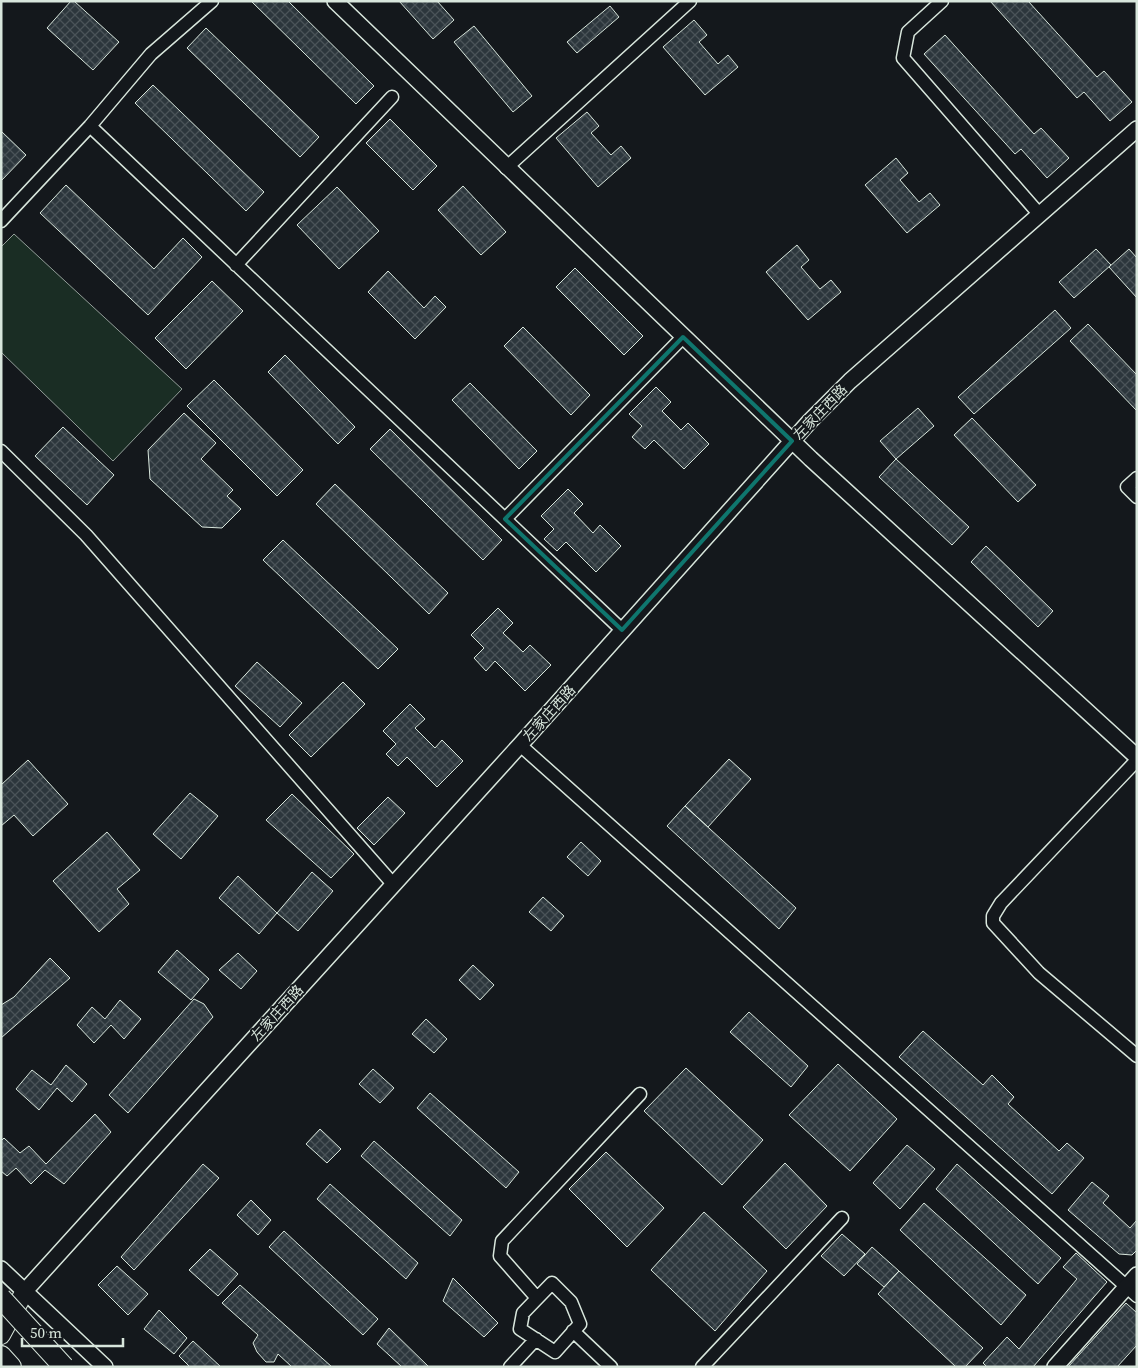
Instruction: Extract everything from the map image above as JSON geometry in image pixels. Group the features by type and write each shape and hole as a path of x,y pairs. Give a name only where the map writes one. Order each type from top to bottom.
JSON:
{"highway":[{"path":"1,1298 64,1367"},
{"path":"1,1356 11,1367"}],"main road":[{"path":"1,1310 25,1291"},
{"name":"左家庄西路","path":"1,1335 25,1291"}],"street":[{"path":"1,221 90,126 151,54 212,1"},
{"path":"335,1 506,168 792,441 1137,758 1001,903 993,916 993,923 1039,973 1137,1056"},
{"path":"506,168 690,1"},
{"path":"942,1 908,32 903,58 1040,215"},
{"path":"236,265 392,97"},
{"path":"90,126 622,630"},
{"name":"左家庄西路","path":"25,1291 520,745 792,441 850,381 1137,129"},
{"path":"505,519 683,337"},
{"path":"1,450 86,535 393,884"},
{"path":"1137,478 1127,487 1137,498"},
{"path":"520,745 1131,1292"},
{"path":"537,1298 500,1256 502,1241 536,1207 640,1094"},
{"path":"702,1367 842,1218"},
{"path":"1,1269 105,1367"},
{"path":"1055,1367 1131,1292 1137,1275"},
{"path":"552,1283 571,1302 580,1324 573,1331 555,1352 520,1329 523,1313 552,1283"},
{"path":"573,1331 611,1367"},
{"path":"510,1367 536,1339"}],"highlighted area":[{"path":"683,337 792,441 622,630 505,519"}],"green space":[{"path":"14,234 182,389 113,461 1,352 1,247"}],"building":[{"path":"71,1 74,1 119,42 93,70 47,28"},
{"path":"251,1 288,1 374,86 356,104"},
{"path":"399,1 437,1 454,20 433,39"},
{"path":"990,1 1028,1 1097,77 1104,71 1132,102 1110,121 1084,92 1077,98"},
{"path":"610,6 619,17 577,53 567,42"},
{"path":"694,20 707,35 699,42 718,64 728,55 738,67 705,95 663,47"},
{"path":"474,26 532,96 513,112 454,42"},
{"path":"206,28 319,137 300,157 187,48"},
{"path":"945,35 1034,134 1041,128 1069,158 1047,178 1021,149 1015,154 924,54"},
{"path":"153,85 264,192 246,211 135,103"},
{"path":"587,112 599,126 591,133 611,155 621,146 631,158 598,187 556,138"},
{"path":"390,119 437,166 413,190 366,143"},
{"path":"1,131 26,155 1,181"},
{"path":"896,158 908,173 900,180 919,202 930,193 940,205 907,233 865,185"},
{"path":"66,185 154,269 183,238 202,257 148,315 40,213"},
{"path":"463,186 506,232 481,255 438,210"},
{"path":"337,187 379,231 339,269 297,225"},
{"path":"797,245 809,260 801,267 820,289 831,280 841,292 808,320 766,272"},
{"path":"1096,249 1111,265 1074,298 1059,282"},
{"path":"1129,249 1137,258 1137,298 1109,267"},
{"path":"575,268 643,336 624,355 556,287"},
{"path":"388,271 424,308 435,296 446,307 415,339 368,292"},
{"path":"212,281 243,311 186,369 155,338"},
{"path":"1055,310 1071,328 974,414 958,397"},
{"path":"1088,324 1137,375 1137,411 1070,341"},
{"path":"523,327 590,395 571,415 504,346"},
{"path":"285,355 355,427 338,444 268,372"},
{"path":"214,380 303,470 277,496 187,406"},
{"path":"470,383 537,451 519,469 452,400"},
{"path":"656,387 671,402 662,411 681,430 688,423 709,444 684,469 654,440 645,449 632,437 642,426 629,414"},
{"path":"918,408 934,426 896,459 880,441"},
{"path":"184,413 216,443 201,459 233,490 227,496 241,509 222,528 202,527 150,479 148,450"},
{"path":"972,418 1036,485 1018,502 954,435"},
{"path":"63,427 114,475 87,505 35,456"},
{"path":"390,429 502,540 483,560 370,449"},
{"path":"896,459 969,527 952,545 879,477"},
{"path":"335,484 448,593 429,614 316,504"},
{"path":"568,489 583,504 574,513 593,533 600,525 621,546 596,572 566,542 557,551 544,539 554,529 541,516"},
{"path":"283,540 398,649 378,669 263,560"},
{"path":"986,546 1053,611 1038,627 971,562"},
{"path":"498,608 513,623 503,633 523,652 530,645 551,665 525,691 495,661 486,671 474,658 484,648 471,635"},
{"path":"257,662 302,703 280,727 235,686"},
{"path":"343,682 365,704 311,757 289,735"},
{"path":"410,704 425,719 415,728 435,748 442,740 463,761 437,787 407,757 398,766 386,754 396,744 383,731"},
{"path":"729,759 751,779 708,827 685,806"},
{"path":"28,760 68,804 33,836 14,815 1,826 1,785"},
{"path":"190,793 218,816 181,859 153,834"},
{"path":"292,794 354,854 331,878 266,820"},
{"path":"388,797 405,813 374,845 357,828"},
{"path":"685,806 796,908 779,929 667,826"},
{"path":"107,832 140,870 117,889 129,904 99,932 53,881"},
{"path":"581,842 601,861 588,876 567,857"},
{"path":"312,872 333,891 298,931 277,913"},
{"path":"238,876 277,913 259,934 219,898"},
{"path":"543,897 564,916 551,931 529,912"},
{"path":"177,950 209,979 191,1000 158,972"},
{"path":"238,953 257,971 241,989 219,970"},
{"path":"50,958 70,978 1,1038 1,1005 14,997"},
{"path":"473,965 494,985 480,1000 459,980"},
{"path":"194,999 204,1004 213,1017 128,1113 109,1095"},
{"path":"120,1000 141,1019 124,1039 111,1025 94,1043 77,1025 92,1007 105,1019"},
{"path":"749,1012 808,1066 791,1087 730,1032"},
{"path":"426,1019 447,1039 434,1053 412,1034"},
{"path":"923,1031 983,1085 992,1075 1014,1097 1008,1104 1059,1151 1067,1143 1084,1158 1052,1194 899,1057"},
{"path":"838,1064 897,1119 850,1171 789,1115"},
{"path":"66,1065 87,1084 72,1102 57,1088 39,1110 16,1089 32,1070 51,1085"},
{"path":"686,1068 763,1140 722,1185 644,1111"},
{"path":"373,1069 394,1088 380,1103 359,1084"},
{"path":"430,1093 519,1172 506,1188 417,1108"},
{"path":"95,1114 111,1132 64,1184 45,1170 31,1184 16,1168 7,1176 1,1171 1,1141 4,1138 20,1153 29,1146 46,1164"},
{"path":"320,1129 341,1149 327,1163 306,1144"},
{"path":"374,1141 462,1220 450,1236 361,1156"},
{"path":"907,1145 935,1169 900,1209 873,1183"},
{"path":"606,1152 664,1208 627,1247 569,1189"},
{"path":"785,1163 827,1206 786,1249 743,1207"},
{"path":"203,1164 219,1178 134,1270 121,1257"},
{"path":"957,1164 1061,1258 1038,1284 936,1189"},
{"path":"1092,1182 1109,1196 1103,1203 1130,1228 1137,1220 1137,1250 1132,1255 1119,1254 1068,1210"},
{"path":"330,1184 418,1263 406,1279 317,1199"},
{"path":"251,1200 271,1220 258,1235 237,1215"},
{"path":"924,1203 1026,1295 1001,1325 900,1230"},
{"path":"704,1212 767,1271 715,1331 651,1270"},
{"path":"284,1231 378,1319 363,1335 269,1247"},
{"path":"842,1234 865,1254 844,1276 821,1256"},
{"path":"872,1247 899,1271 884,1287 857,1264"},
{"path":"210,1249 238,1274 218,1296 189,1270"},
{"path":"1076,1253 1107,1282 1033,1367 987,1367 983,1363 1007,1337 1019,1349 1077,1279 1063,1267"},
{"path":"117,1266 148,1294 128,1315 98,1285"},
{"path":"899,1271 983,1348 965,1367 956,1367 878,1294"},
{"path":"453,1278 498,1323 484,1337 443,1301"},
{"path":"240,1285 332,1367 292,1367 278,1354 274,1362 266,1362 257,1352 253,1343 258,1335 222,1303"},
{"path":"1126,1303 1137,1313 1137,1345 1117,1367 1068,1367"},
{"path":"159,1310 187,1338 174,1354 144,1329"},
{"path":"389,1328 429,1367 402,1367 377,1344"},
{"path":"193,1341 221,1367 190,1367 179,1356"}]}
